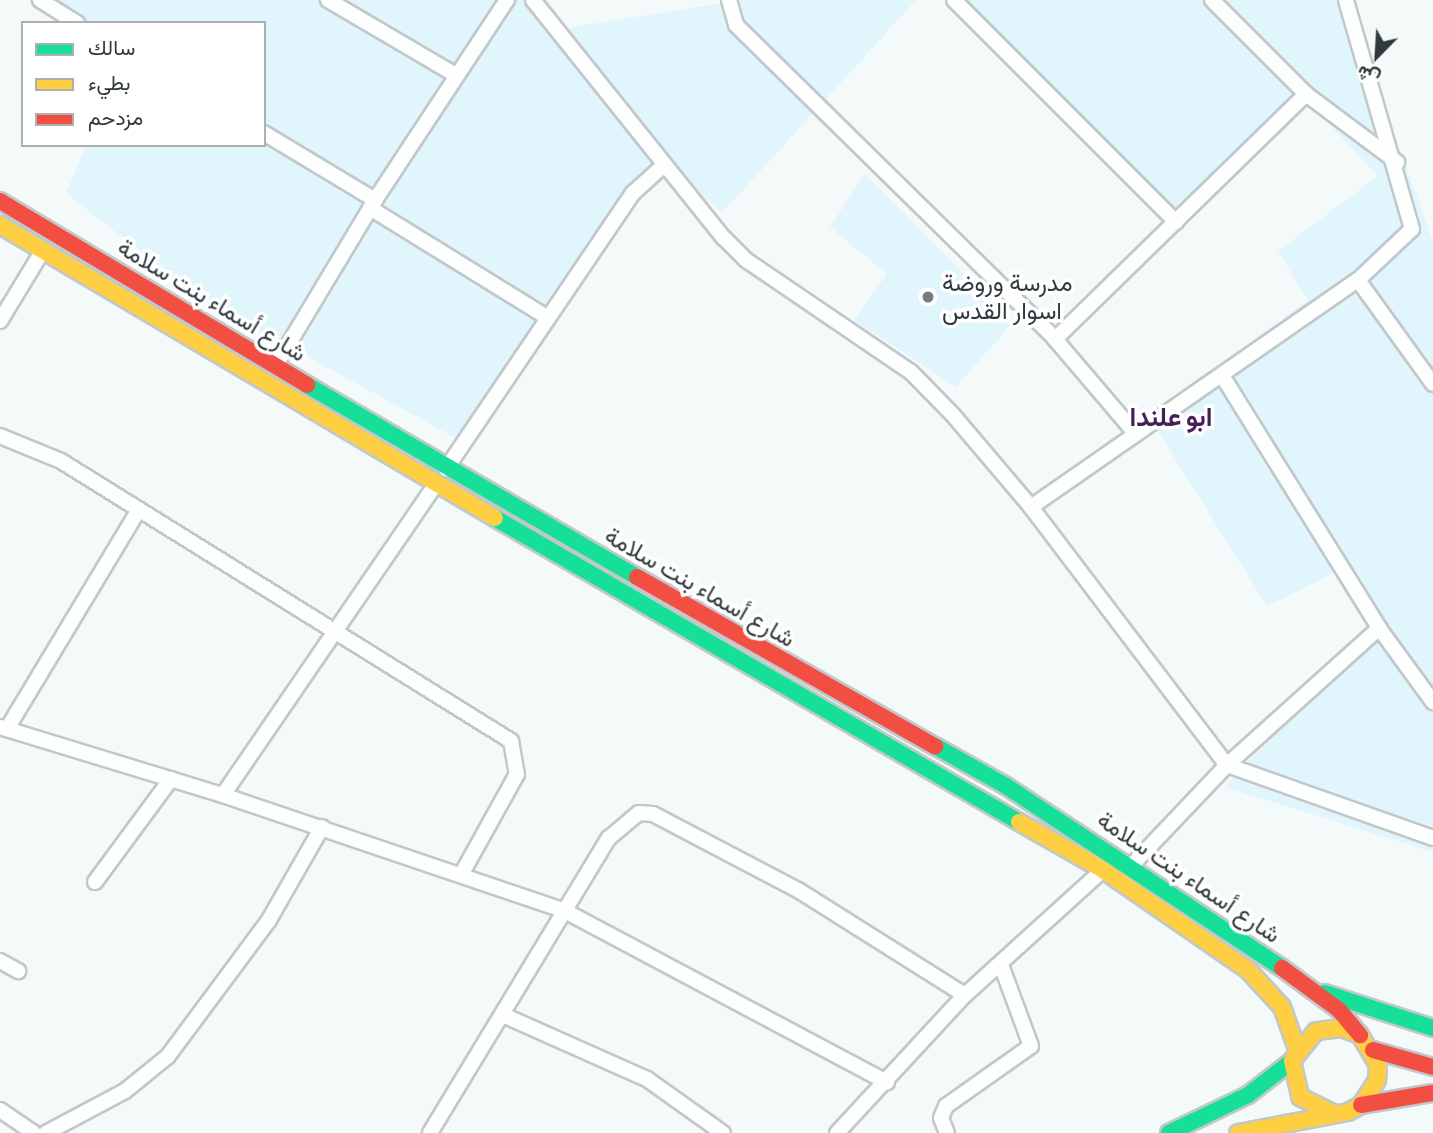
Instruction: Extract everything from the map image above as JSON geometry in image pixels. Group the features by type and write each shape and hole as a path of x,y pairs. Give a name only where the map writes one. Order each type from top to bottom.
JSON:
{"main road":[{"name":"شارع أسماء بنت سلامة","path":"0,201 446,469 1006,786 1133,864 1308,987 1353,1023 1360,1035"},
{"name":"شارع أسماء بنت سلامة","path":"0,225 435,485 1103,870 1248,970 1282,1007 1294,1055"},
{"path":"1308,987 1433,1028"},
{"path":"1169,1133 1248,1095 1329,1027 1360,1035 1373,1050 1433,1067"},
{"path":"1361,1105 1377,1080 1373,1050"},
{"path":"1294,1055 1300,1097 1333,1114"},
{"path":"1238,1133 1333,1114 1361,1105 1433,1093"}],"street":[{"path":"40,0 75,21"},
{"path":"328,0 456,75"},
{"path":"276,365 373,204 507,0"},
{"path":"533,0 663,166 746,260 911,372 1031,507 1227,765 1433,838"},
{"path":"729,0 736,25 1055,339 1135,433"},
{"path":"954,0 1176,222"},
{"path":"1212,0 1306,94 1397,162"},
{"path":"1031,507 1135,433 1223,377 1358,280 1412,229 1397,162 1346,0"},
{"path":"1055,339 1306,94"},
{"path":"266,134 548,318"},
{"path":"446,469 633,193 663,166"},
{"path":"0,321 43,250"},
{"path":"1358,280 1433,384"},
{"path":"1223,377 1379,628 1433,702"},
{"path":"0,436 61,461 137,513 512,741 516,749 517,774 461,875"},
{"path":"223,795 435,485"},
{"path":"137,513 3,728 223,795 563,909 887,1082"},
{"path":"1133,864 1227,765 1379,628"},
{"path":"95,882 171,779"},
{"path":"430,1133 503,1015 563,909 619,825 639,813 653,814 798,890 965,995"},
{"path":"46,1133 125,1091 168,1056 269,920 322,827"},
{"path":"836,1133 887,1082 965,995 1103,870"},
{"path":"0,961 18,971"},
{"path":"947,1133 941,1118 946,1106 1031,1046 1001,965"},
{"path":"503,1015 647,1079 723,1133"},
{"path":"0,1110 34,1133"}],"shaded area":[{"path":"50,0 540,0 567,28 740,0 916,0 722,213 658,155 470,446 196,295 66,193 85,149 83,147 266,147 266,21 86,21"},
{"path":"949,0 1345,0 1433,241 1433,852 1225,787 1372,631 1334,573 1267,606 1149,417 1308,300 1278,251 1378,176 1303,95 1175,221"},
{"name":"مدرسة وروضة اسوار القدس","path":"865,174 1012,323 956,387 854,320 887,274 830,227"}],"traffic: fast":[{"path":"307,385 637,577"},
{"path":"495,518 1019,822"},
{"path":"935,746 1006,786 1282,968"},
{"path":"1325,993 1433,1028"},
{"path":"1169,1133 1248,1095 1292,1061"}],"traffic: slow":[{"path":"0,225 495,518"},
{"path":"1019,822 1103,870 1248,970 1282,1007 1297,1049"},
{"path":"1238,1133 1348,1112 1361,1105 1377,1080 1378,1065 1360,1035 1342,1028 1316,1031 1292,1061 1300,1097 1333,1113"}],"traffic: jam":[{"path":"0,201 307,385"},
{"path":"637,577 935,746"},
{"path":"1282,968 1339,1010 1360,1035"},
{"path":"1373,1050 1433,1067"},
{"path":"1361,1105 1433,1093"}],"place":[{"name":"مدرسة وروضة اسوار القدس","path":"928,297"}],"district":[{"name":"ابو علندا","path":"1171,418"}]}
